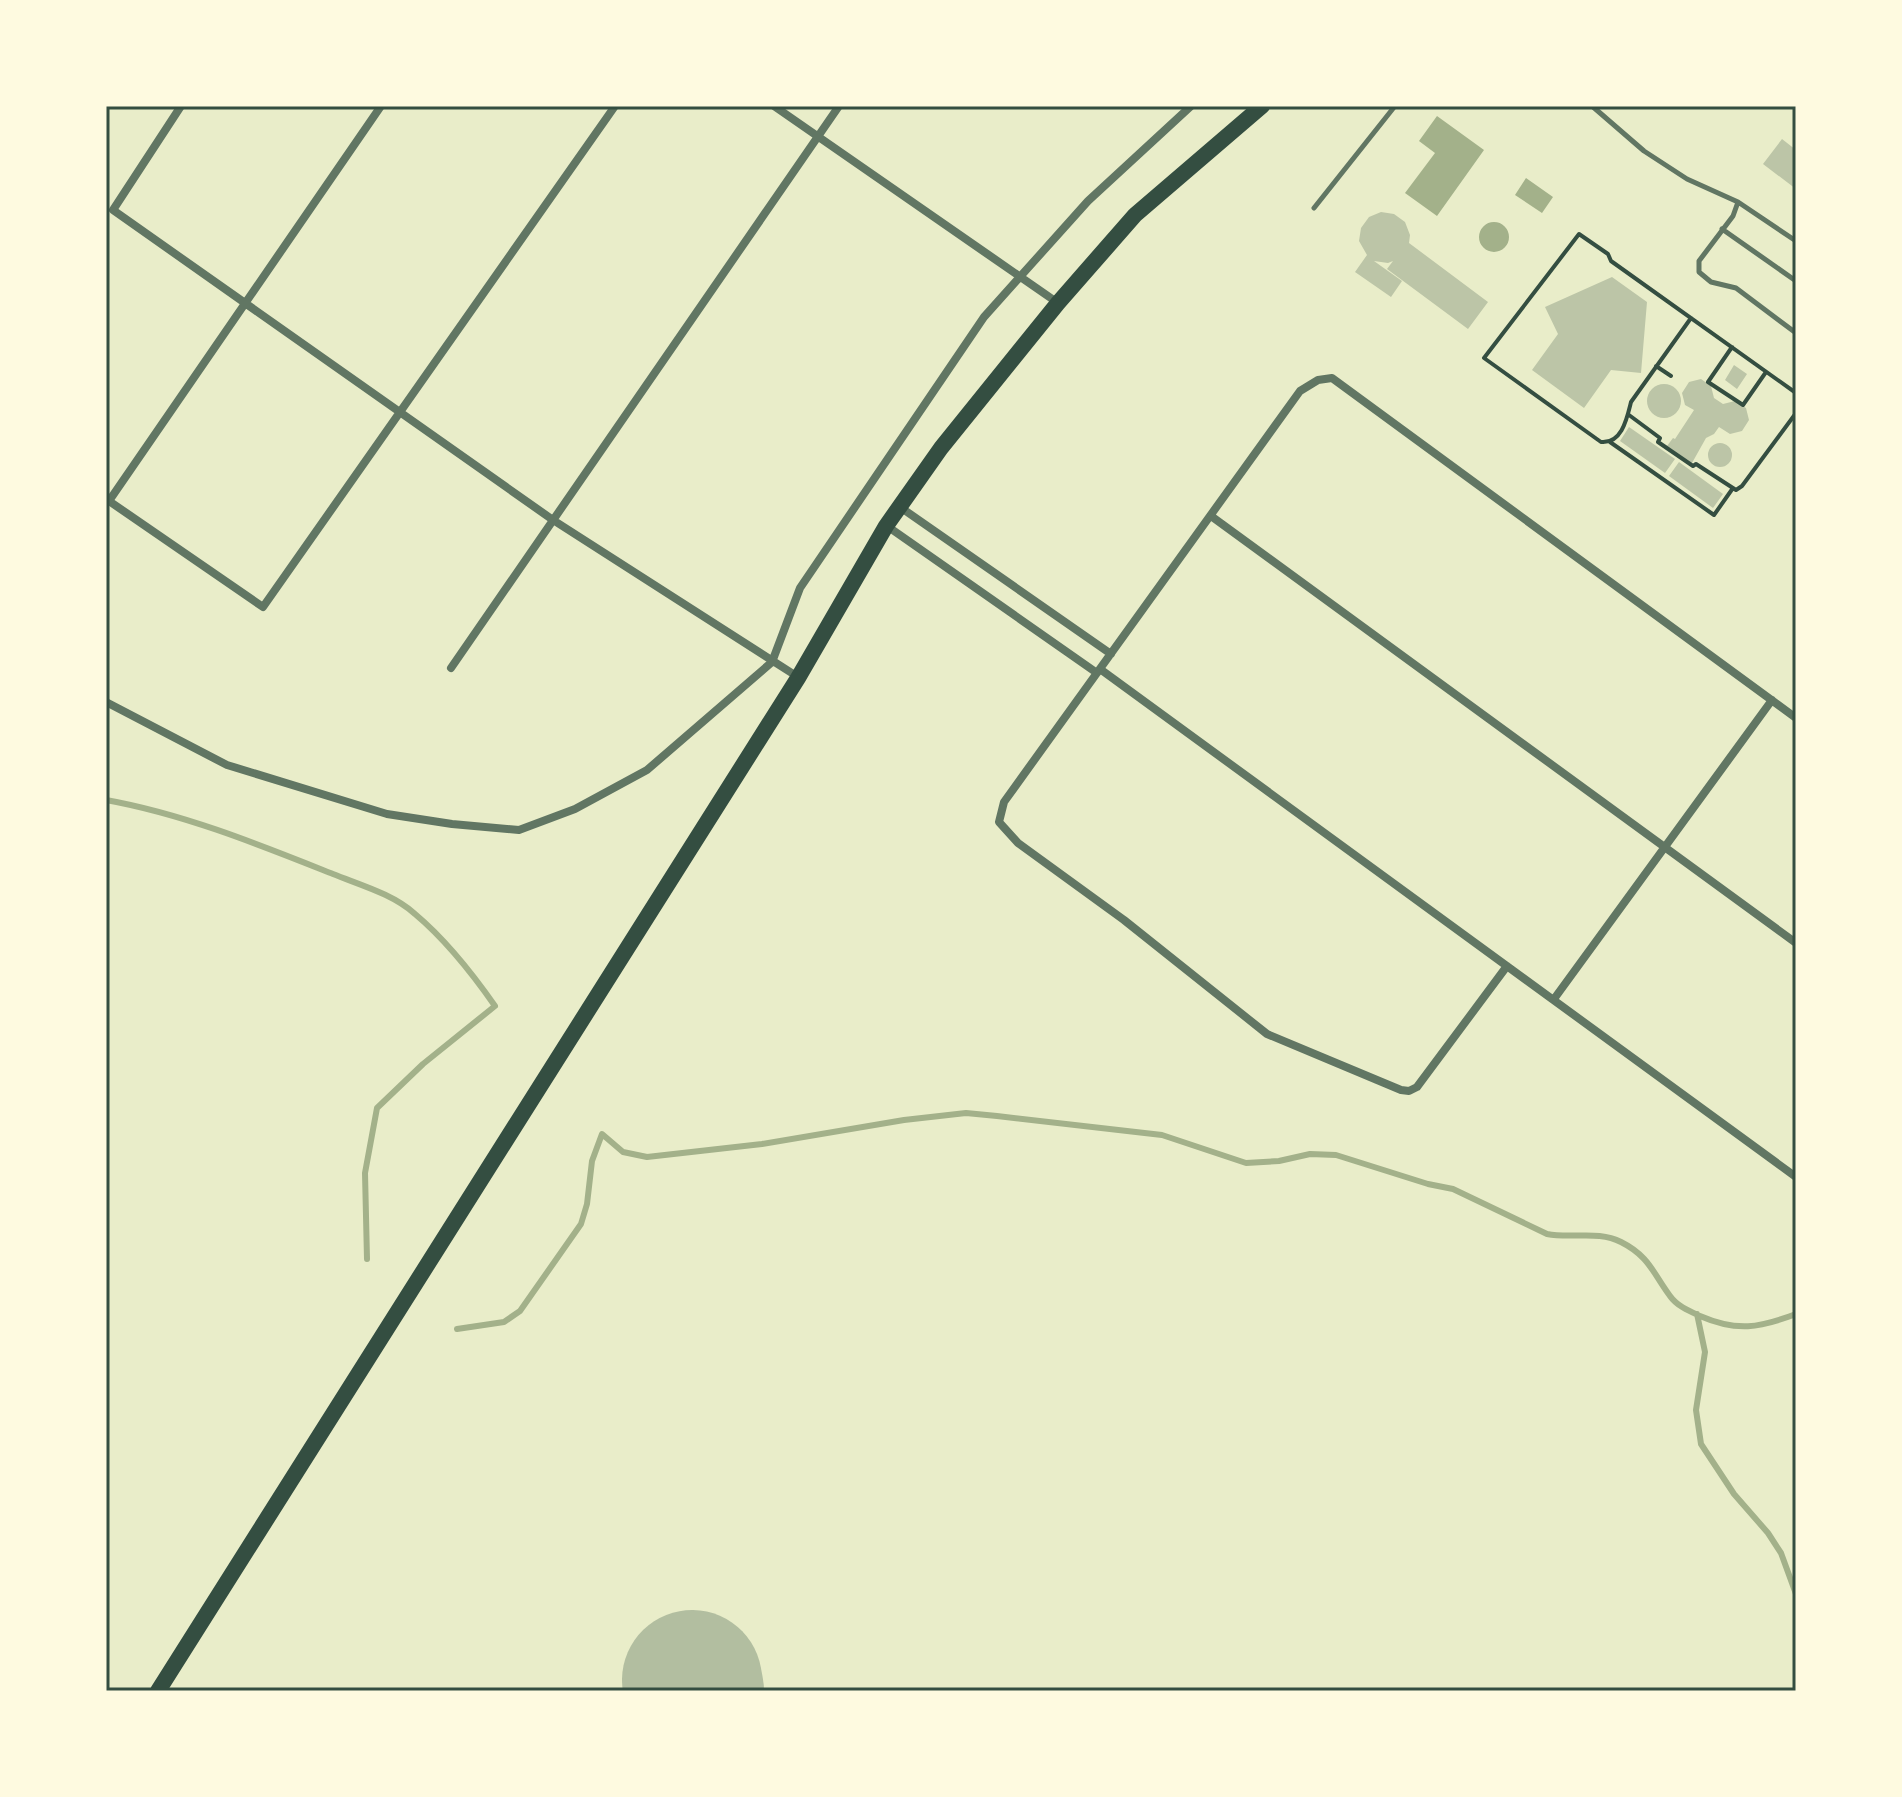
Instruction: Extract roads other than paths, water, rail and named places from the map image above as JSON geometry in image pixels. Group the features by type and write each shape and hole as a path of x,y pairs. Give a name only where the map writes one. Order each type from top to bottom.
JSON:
{"main road":[{"path":"158,1691 798,678 886,526 941,448 1058,303 1135,215 1262,106"}],"street":[{"path":"181,106 113,210 553,520 798,678"},
{"path":"381,106 109,501 263,607 615,106"},
{"path":"774,106 1058,303"},
{"path":"451,668 839,106"},
{"path":"106,702 227,765 387,814 452,824 519,830 575,809 647,770 772,662 800,588 984,317 1088,201 1191,106"},
{"path":"1507,966 1417,1087 1409,1091 1401,1090 1267,1034 1124,920 1018,843 999,822 1004,802 1300,391 1318,380 1332,378 1796,718"},
{"path":"900,507 1111,654"},
{"path":"1211,516 1796,943"},
{"path":"886,526 1098,671 1796,1177"},
{"path":"1554,999 1772,700"}],"lane":[{"path":"1314,208 1395,106"},
{"path":"1592,106 1644,151 1687,179 1738,202 1796,241"},
{"path":"1738,202 1733,216 1699,261 1699,272 1711,282 1736,288 1796,333"},
{"path":"1722,229 1796,281"}],"waterway":[{"path":"106,800 164,813 221,831 387,895 406,907 437,935 468,969 495,1006 423,1064 377,1108 365,1173 367,1259"},
{"path":"457,1329 504,1322 520,1311 581,1224 587,1204 592,1161 602,1134 623,1152 647,1157 762,1144 966,1113 1162,1135 1246,1163 1279,1161 1310,1154 1336,1155 1453,1189 1547,1234 1612,1238 1644,1259 1676,1303 1713,1321 1748,1326 1796,1314"},
{"path":"1697,1314 1705,1352 1696,1410 1701,1444 1734,1494 1781,1553 1796,1594"}]}
